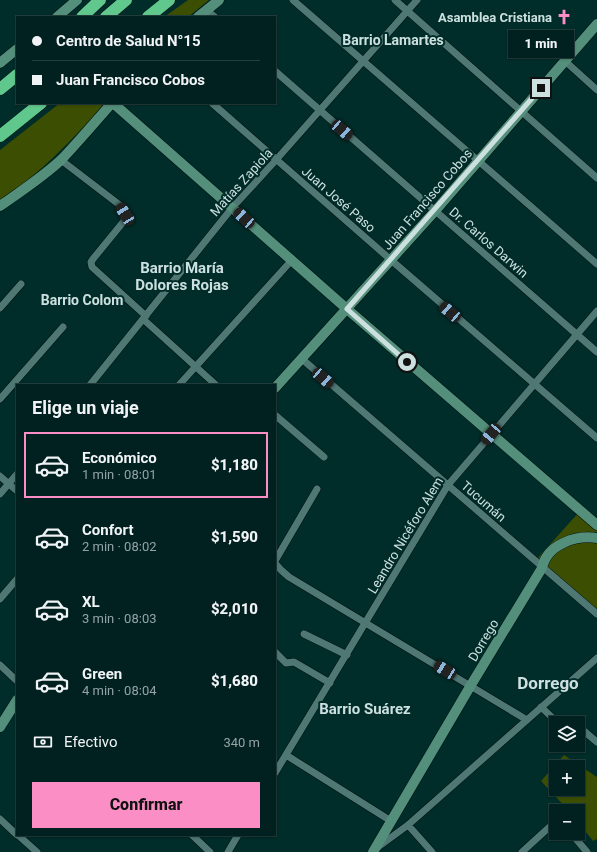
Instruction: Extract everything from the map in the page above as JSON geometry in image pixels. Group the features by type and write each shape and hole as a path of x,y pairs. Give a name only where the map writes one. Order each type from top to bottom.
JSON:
{"highway":[{"path":"83,16 100,0"},
{"path":"107,16 126,0"},
{"path":"149,16 171,0"},
{"path":"0,89 16,76"},
{"path":"0,99 16,86"},
{"path":"0,136 41,104"}],"street":[{"path":"58,16 78,0"},
{"path":"199,16 220,0"},
{"path":"293,0 597,264"},
{"path":"395,0 597,178"},
{"name":"Matías Zapiola","path":"91,384 232,208 416,0"},
{"path":"206,10 214,16"},
{"name":"Juan Francisco Cobos","path":"276,387 434,211 597,24"},
{"path":"0,63 16,50"},
{"path":"565,61 597,90"},
{"name":"Dr. Carlos Darwin","path":"276,72 597,352"},
{"path":"0,206 60,160 111,104"},
{"path":"113,104 291,261 597,525"},
{"name":"Juan José Paso","path":"213,104 390,260 597,438"},
{"path":"60,160 121,206 125,214 124,221 91,262 92,267 215,384"},
{"path":"180,384 291,261"},
{"path":"0,308 21,284"},
{"name":"Leandro Nicéforo Alem","path":"276,771 448,485 597,311"},
{"path":"0,399 63,327"},
{"name":"Tucumán","path":"302,359 597,614"},
{"path":"276,415 324,457"},
{"path":"0,494 16,475"},
{"path":"0,476 16,490"},
{"path":"276,560 317,489"},
{"name":"Dorrego","path":"375,850 471,685 542,568 544,560 566,542 581,537 597,538"},
{"path":"276,563 281,570 290,577 527,720"},
{"path":"0,599 16,580"},
{"path":"304,634 347,655"},
{"path":"276,653 286,663 294,662 330,683"},
{"name":"Dorrego","path":"375,850 408,825 597,658"},
{"path":"0,666 16,680"},
{"path":"0,727 16,702"},
{"path":"542,707 551,716"},
{"path":"585,732 597,742"},
{"path":"286,755 391,821"},
{"path":"0,820 16,834"},
{"path":"408,825 432,852"},
{"path":"522,852 549,827"},
{"path":"18,836 37,852"},
{"path":"193,836 210,852"},
{"path":"228,852 237,836"},
{"path":"577,840 587,852"}],"green space":[{"path":"188,0 209,0 189,16 165,16"},
{"path":"59,104 104,104 56,155 29,179 0,200 0,150"},
{"path":"580,511 597,525 597,614 535,561"},
{"path":"564,755 572,760 560,760"},
{"path":"585,769 597,777 597,839 593,841 585,831 585,804 562,804 555,796 585,796"},
{"path":"549,772 549,790 541,781"}],"place":[{"name":"Asamblea Cristiana","path":"564,17"}],"district":[{"name":"Barrio Lamartes","path":"393,40"},
{"name":"Barrio María Dolores Rojas","path":"182,276"},
{"name":"Barrio Colom","path":"82,300"},
{"name":"Dorrego","path":"548,683"},
{"name":"Barrio Suárez","path":"365,709"}],"route":[{"path":"407,362 347,309 541,88"}]}
